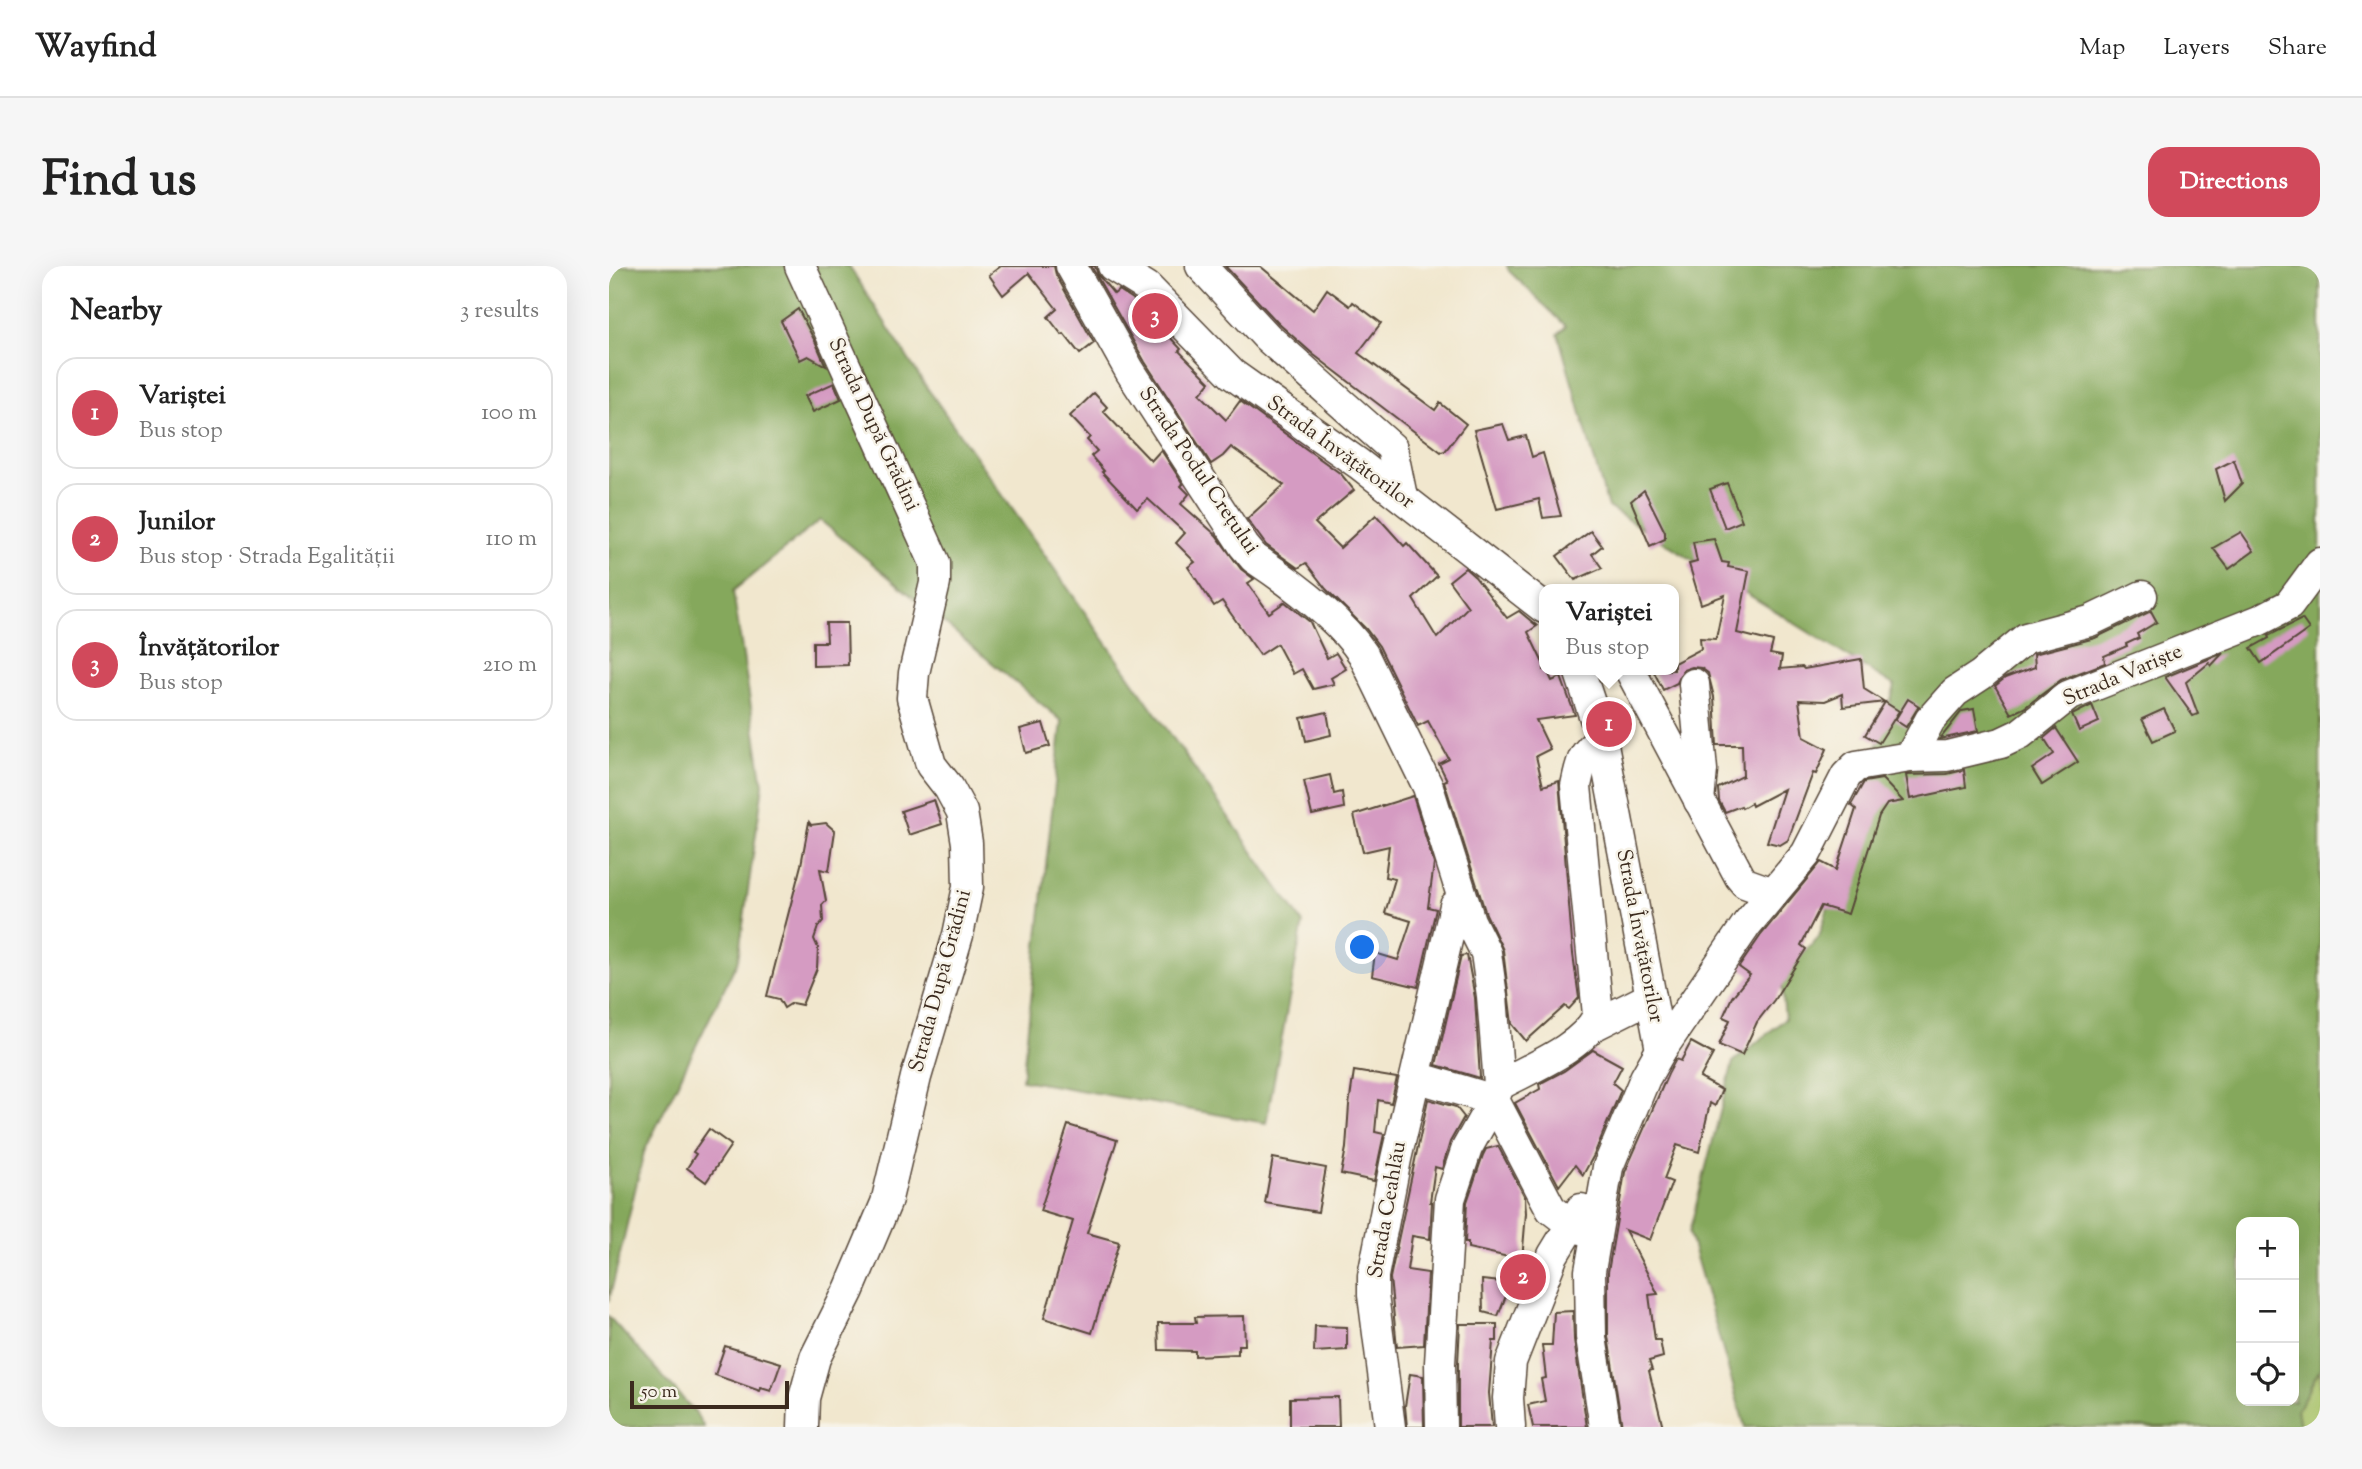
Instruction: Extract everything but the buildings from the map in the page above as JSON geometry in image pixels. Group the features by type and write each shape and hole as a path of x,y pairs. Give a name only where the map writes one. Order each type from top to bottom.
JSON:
{"street":[{"name":"Strada După Grădini","path":"800,266 935,563 935,583 914,673 912,698 931,765 949,788 962,813 967,843 968,887 958,934 916,1077 886,1203 849,1290 815,1358 804,1398 803,1427"},
{"name":"Strada Podul Crețului","path":"1071,266 1130,371 1244,545 1254,558 1337,622 1363,654 1427,787 1470,921 1486,953 1492,996 1496,1092 1552,1209 1584,1230"},
{"name":"Strada Învățătorilor","path":"1113,266 1143,276 1232,374 1402,497 1539,604"},
{"path":"1201,266 1267,337 1392,448 1402,497"},
{"name":"Strada Variște","path":"1605,1427 1591,1337 1590,1271 1584,1230 1645,1078 1661,1050 1747,924 1814,842 1846,776 1856,766 1910,757 1947,756 2001,743 2020,734 2068,696 2260,620 2289,605 2320,564"},
{"path":"1910,757 1930,720 1955,692 2026,638 2090,621 2142,596"},
{"name":"Strada Învățătorilor","path":"1581,675 1602,739 1661,1050"},
{"path":"1633,675 1740,877 1745,883 1773,893"},
{"path":"1694,684 1702,770 1699,801"},
{"name":"Strada Învățătorilor","path":"1593,1026 1598,1015 1597,999 1576,786 1582,759 1588,748 1602,739"},
{"name":"Strada Ceahlău","path":"1390,1427 1373,1295 1373,1276 1393,1170 1455,906"},
{"path":"1441,1427 1440,1363 1450,1199 1467,1148 1496,1092 1568,1047 1593,1026 1651,996"},
{"path":"1416,1077 1496,1092"},
{"path":"1510,1427 1508,1398 1511,1362 1553,1255 1584,1230"}],"green space":[{"path":"609,266 849,266 923,382 1303,923 1266,1123 1022,1080 1062,721 820,520 733,591 763,785 738,960 644,1152 609,1301"},
{"path":"1507,266 2320,266 2320,1369 2297,1410 2300,1427 1745,1427 1689,1233 1733,1062 1785,1019 1781,975 1819,937 1895,686 1608,507 1558,334 1566,326"},
{"path":"609,1317 695,1412 704,1427 609,1427"},
{"path":"2320,1369 2320,1427 2300,1427 2297,1410"}],"place":[{"name":"Învățătorilor","path":"1155,316"},
{"name":"Variștei","path":"1609,724"},
{"name":"Junilor","path":"1523,1277"}]}
